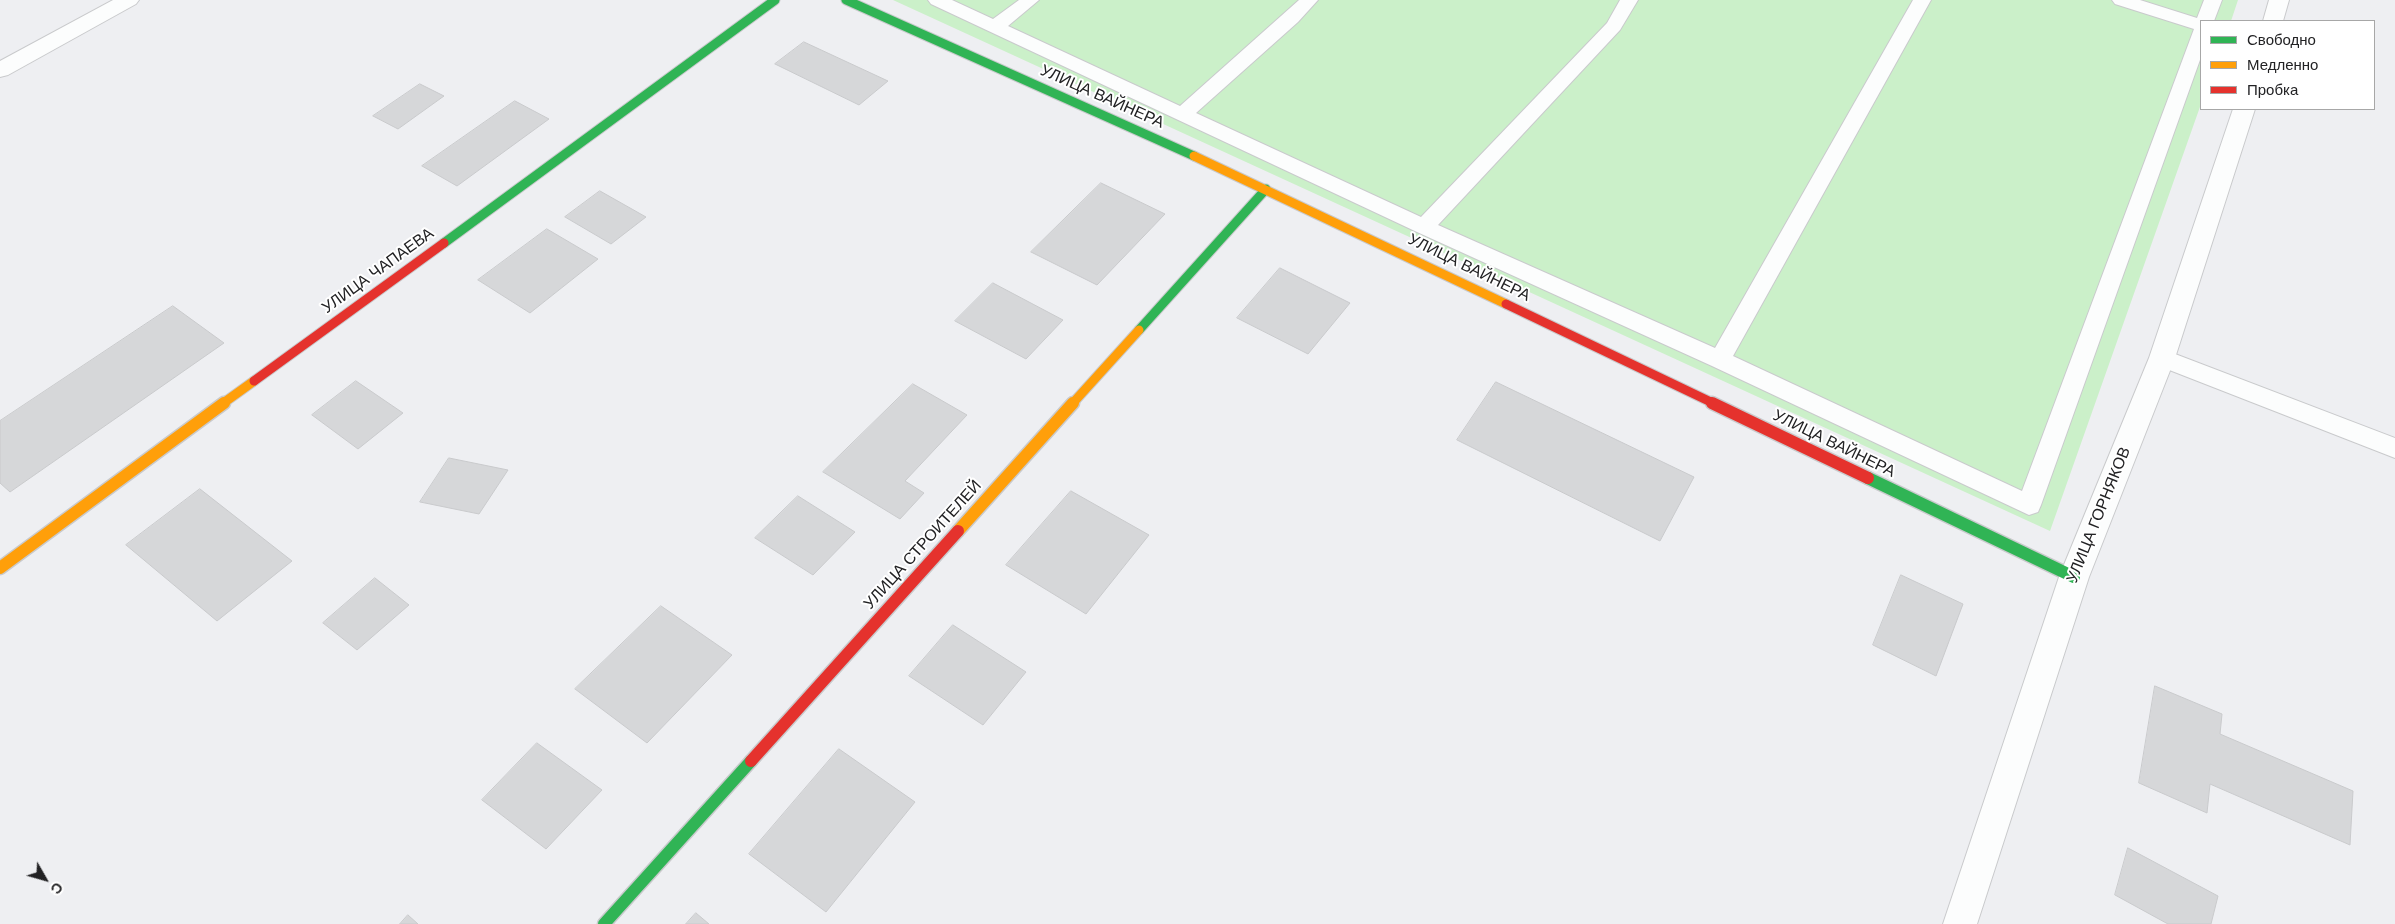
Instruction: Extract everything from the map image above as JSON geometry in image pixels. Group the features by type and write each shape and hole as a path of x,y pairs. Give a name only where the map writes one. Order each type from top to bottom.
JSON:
{"street":[{"path":"0,70 130,0"},
{"name":"УЛИЦА ЧАПАЕВА","path":"0,568 775,0"},
{"name":"УЛИЦА ВАЙНЕРА","path":"846,0 1266,188 2074,577"},
{"path":"2273,20 2280,0"},
{"name":"УЛИЦА ГОРНЯКОВ","path":"1960,924 2074,577 2162,358 2244,110"},
{"name":"УЛИЦА СТРОИТЕЛЕЙ","path":"604,924 1266,188"}],"lane":[{"path":"937,0 1424,226 1720,360 2029,505 2200,35"},
{"path":"995,27 1030,0"},
{"path":"1184,113 1292,18 1309,0"},
{"path":"1424,226 1614,26 1629,0"},
{"path":"1720,360 1922,0"},
{"path":"2121,0 2200,24"},
{"path":"2205,20 2213,0"},
{"path":"2162,358 2395,448"}],"green space":[{"path":"893,0 2238,0 2231,20 2200,20 2200,107 2050,531"}],"building":[{"path":"804,42 888,81 859,105 775,64"},
{"path":"420,84 444,96 398,129 373,116"},
{"path":"515,101 549,119 457,186 422,166"},
{"path":"1101,183 1165,214 1097,285 1031,252"},
{"path":"600,191 646,217 611,244 565,217"},
{"path":"547,229 598,259 530,313 478,280"},
{"path":"1280,268 1350,303 1308,354 1237,318"},
{"path":"993,283 1063,320 1026,359 955,321"},
{"path":"173,306 224,343 10,492 0,483 0,421"},
{"path":"356,381 403,413 358,449 312,415"},
{"path":"1496,382 1694,477 1660,541 1457,440"},
{"path":"913,384 967,415 905,481 924,493 900,519 823,472"},
{"path":"449,458 508,470 479,514 420,502"},
{"path":"200,489 292,561 217,621 126,545"},
{"path":"1071,491 1149,535 1086,614 1006,565"},
{"path":"798,496 855,532 813,575 755,538"},
{"path":"1901,575 1963,604 1936,676 1873,645"},
{"path":"375,578 409,605 357,650 323,623"},
{"path":"661,606 732,655 647,743 575,689"},
{"path":"953,625 1026,672 983,725 909,676"},
{"path":"2155,686 2222,714 2220,734 2353,791 2350,845 2210,784 2207,813 2139,783"},
{"path":"537,743 602,790 546,849 482,800"},
{"path":"839,749 915,802 826,912 749,854"},
{"path":"2128,848 2218,896 2211,924 2168,924 2115,895"},
{"path":"696,913 709,924 686,924"},
{"path":"408,915 418,924 400,924"}],"traffic: fast":[{"path":"444,243 775,0"},
{"path":"846,0 1194,156"},
{"path":"1139,330 1266,189"},
{"path":"1868,478 2074,577"},
{"path":"604,924 751,761"}],"traffic: slow":[{"path":"1194,156 1506,304"},
{"path":"958,531 1139,330"},
{"path":"0,568 254,381"}],"traffic: jam":[{"path":"254,381 444,243"},
{"path":"1506,304 1868,478"},
{"path":"751,761 958,531"}]}
